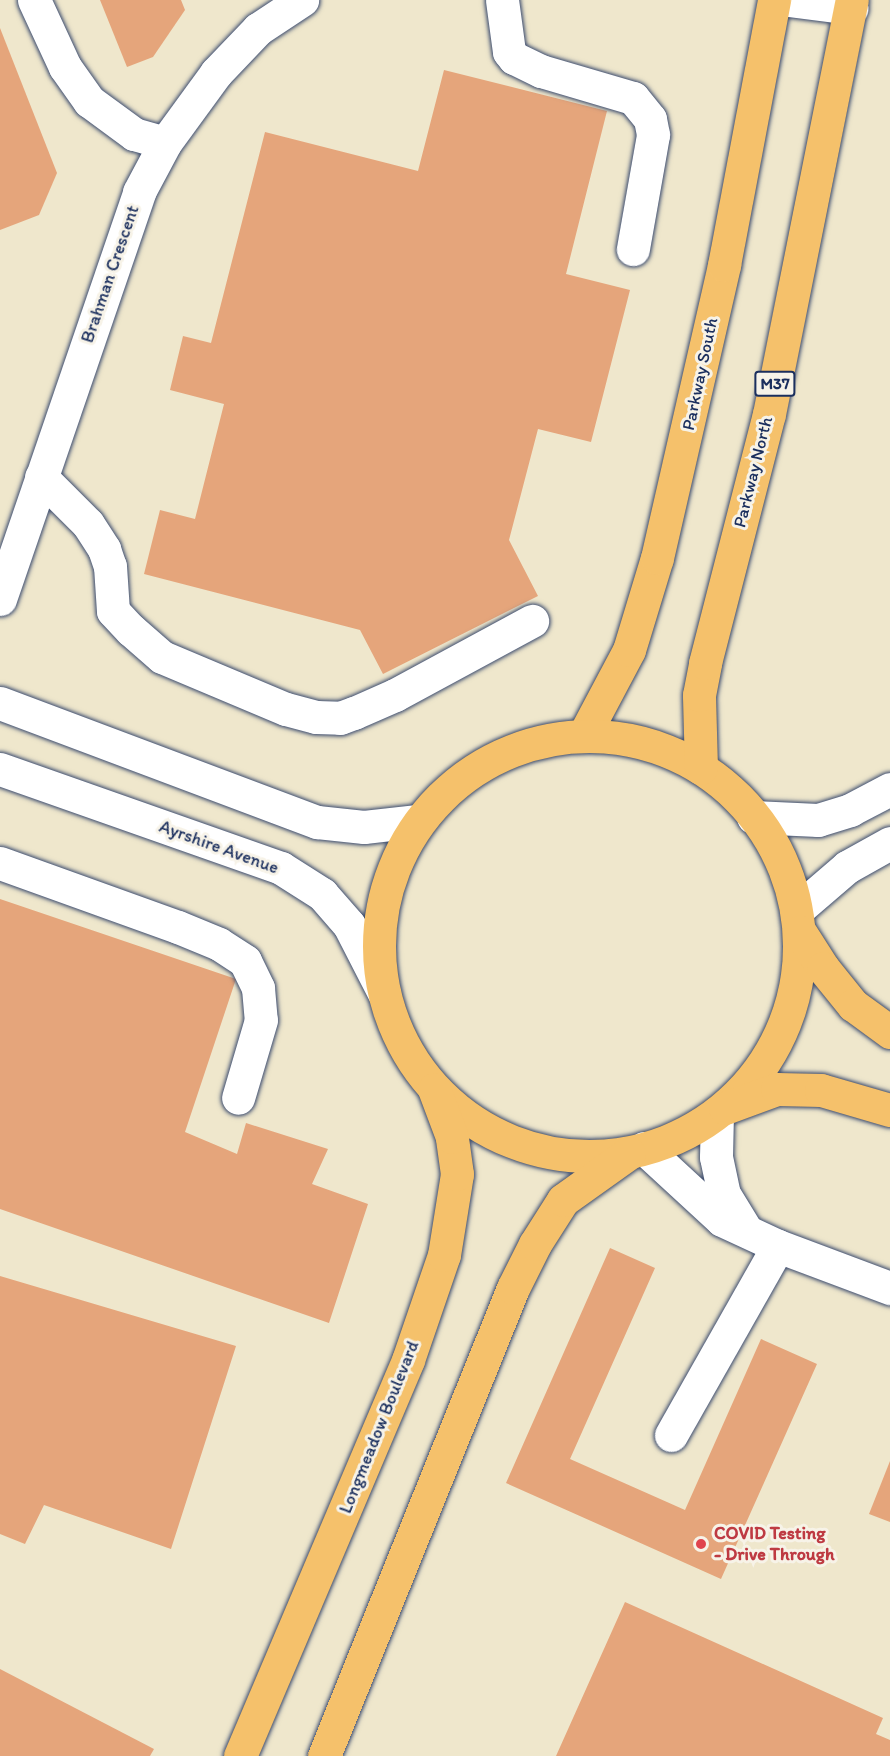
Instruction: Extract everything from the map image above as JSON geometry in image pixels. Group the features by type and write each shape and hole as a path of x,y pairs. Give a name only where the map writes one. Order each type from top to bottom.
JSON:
{"main road":[{"name":"Parkway South","path":"584,735 629,650 657,558 724,265 774,0"},
{"name":"Parkway North","path":"701,768 699,695 705,663 768,414 851,4"},
{"path":"890,1032 853,1005 823,968 799,921 785,874 753,817 701,768 645,742 584,735 531,743 482,763 439,796 416,821 386,888 378,940 384,993 403,1044 434,1088 475,1122 523,1145 576,1156 637,1150 680,1136 721,1110 777,1089 821,1090 890,1110"},
{"path":"721,1110 769,1058 795,998 799,921"},
{"name":"Longmeadow Boulevard","path":"240,1756 408,1360 444,1255 457,1174 452,1137 434,1088"},
{"path":"324,1756 526,1262 564,1200 637,1150"}],"street":[{"path":"34,0 65,67 89,101 134,134 165,143"},
{"name":"Brahman Crescent","path":"0,599 139,192 165,143 216,73 258,30 302,0"},
{"path":"502,0 509,52 514,58 541,71 633,98 650,119 653,135 633,249"},
{"path":"789,0 851,4"},
{"path":"41,477 88,524 104,549 111,566 114,610 131,630 162,657 286,709 316,717 340,718 354,713 532,621"},
{"path":"0,702 317,822 364,827 416,821"},
{"name":"Ayrshire Avenue","path":"0,769 281,868 322,894 349,925 384,993"},
{"path":"753,817 818,820 850,810 890,789"},
{"path":"799,921 847,867 890,843"},
{"path":"0,863 178,927 219,944 245,962 258,988 261,1020 238,1098"},
{"path":"721,1110 716,1157 724,1194 736,1217 764,1240"},
{"path":"637,1150 722,1220 764,1240 890,1288"},
{"path":"671,1435 764,1240"}],"building":[{"path":"100,0 181,0 185,10 153,57 127,67"},
{"path":"0,28 57,173 39,215 0,230"},
{"path":"444,70 607,111 566,274 630,290 591,442 538,429 509,540 538,596 383,674 360,630 144,574 160,510 195,519 224,404 170,390 183,336 211,343 265,132 418,171"},
{"path":"0,899 236,979 185,1132 237,1154 246,1123 328,1149 312,1184 368,1204 329,1323 0,1209"},
{"path":"610,1248 655,1268 570,1459 685,1510 761,1339 817,1364 721,1579 506,1483"},
{"path":"0,1276 236,1346 171,1549 44,1505 25,1544 0,1534"},
{"path":"890,1461 890,1522 869,1514"},
{"path":"625,1602 883,1718 876,1734 890,1740 890,1756 556,1756"},
{"path":"0,1669 154,1749 150,1756 0,1756"}],"place":[{"name":"COVID Testing - Drive Through","path":"701,1544"}]}
